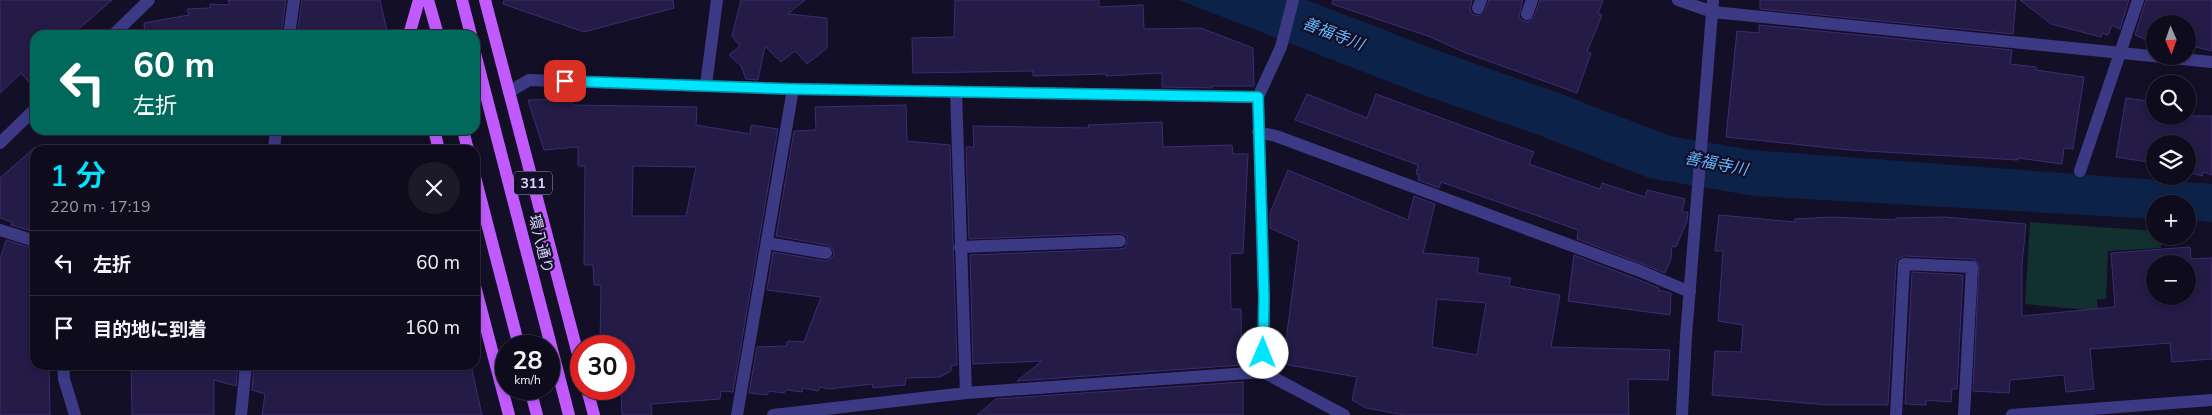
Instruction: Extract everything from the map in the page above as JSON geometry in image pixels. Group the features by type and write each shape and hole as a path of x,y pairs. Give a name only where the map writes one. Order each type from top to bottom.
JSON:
{"main road":[{"path":"410,30 419,0"},
{"path":"428,0 437,30"},
{"path":"462,0 469,30"},
{"name":"311","path":"485,0 573,335"},
{"name":"環八通り","path":"480,71 569,415"},
{"path":"480,196 516,335"},
{"path":"480,305 509,415"},
{"path":"533,400 537,415"},
{"path":"590,400 594,415"}],"street":[{"path":"118,30 149,0"},
{"path":"290,30 294,0"},
{"path":"706,85 717,0"},
{"path":"1263,372 1264,298 1258,97 1281,47 1293,0"},
{"path":"1527,14 1532,0"},
{"path":"1678,0 1713,6 2212,62"},
{"path":"2080,172 2138,0"},
{"path":"1682,415 1713,6"},
{"path":"509,92 530,80 794,89 1258,97"},
{"path":"738,415 794,89"},
{"path":"956,92 966,393"},
{"path":"0,142 30,114"},
{"path":"1258,132 1276,136 1690,292"},
{"path":"0,230 30,239"},
{"path":"960,248 1120,241"},
{"path":"767,243 826,253"},
{"path":"1896,415 1904,264 1972,267 1964,415"},
{"path":"63,370 64,379 75,415"},
{"path":"241,415 246,370"},
{"path":"773,415 966,393 1263,372 1344,415"},
{"path":"2012,415 2212,400"}],"green space":[{"path":"2030,222 2146,230 2146,245 2161,245 2161,248 2108,251 2106,299 2097,299 2098,311 2025,304"}],"water":[{"name":"善福寺川","path":"1179,0 1307,0 1670,136 1751,150 2146,179 2146,185 2212,184 2212,222 2196,221 2196,195 2146,195 2146,218 1754,196 1649,178 1541,136 1415,92"}],"building":[{"path":"0,0 112,0 78,30 30,30 30,83 21,73 0,93"},
{"path":"228,0 286,0 282,30 145,30 144,23 189,15 187,9 210,8 210,4 230,5"},
{"path":"302,0 380,0 387,30 298,30"},
{"path":"504,0 673,0 674,8 584,32 503,4"},
{"path":"741,0 805,0 788,14 827,18 827,48 807,64 795,51 781,62 765,46 758,80 746,79 741,66 729,55 740,46 732,36"},
{"path":"955,0 1099,0 1099,7 1143,5 1144,29 1201,28 1253,48 1254,86 1212,86 1212,88 1162,87 1162,73 1106,76 1106,74 1033,76 1033,71 913,73 912,38 954,37"},
{"path":"1333,0 1472,0 1470,10 1472,14 1479,16 1485,11 1489,0 1523,0 1519,16 1521,20 1528,22 1534,17 1540,0 1603,0 1598,14 1602,15 1587,52 1591,53 1577,93 1466,53 1428,36 1332,4"},
{"path":"1760,0 2016,0 2013,34 1760,9"},
{"path":"2020,0 2129,0 2120,29 2112,25 2108,35 2102,33 2101,37 2051,24"},
{"path":"2146,0 2212,0 2212,51 2196,47 2196,15 2146,15 2146,40 2135,35"},
{"path":"1759,25 2012,50 2010,64 2036,67 2036,70 2084,77 2073,149 2064,148 2062,164 2018,158 2018,160 1850,150 1726,137 1737,31 1759,33"},
{"path":"1307,94 1367,118 1376,94 1534,152 1529,164 1600,189 1602,183 1645,197 1647,190 1685,199 1682,212 1688,212 1687,221 1676,247 1672,246 1671,259 1665,273 1577,239 1578,230 1441,182 1439,188 1418,180 1419,175 1416,174 1418,165 1295,120"},
{"path":"2126,98 2146,101 2146,125 2196,125 2196,116 2212,116 2212,175 2203,172 2202,176 2196,174 2196,135 2146,135 2146,162 2116,157"},
{"path":"571,99 572,105 697,107 696,125 750,134 751,125 778,129 733,392 721,391 720,399 651,404 652,415 622,415 621,400 635,400 635,335 600,335 601,285 594,285 593,265 584,265 585,166 578,166 578,147 544,150 528,100","holes":["633,166 696,167 686,216 632,216"]},
{"path":"906,105 907,141 950,145 957,365 951,366 951,371 940,377 906,378 905,385 873,388 872,384 829,389 820,387 818,391 803,388 802,392 786,390 784,393 769,391 767,395 749,393 757,347 786,346 788,341 804,342 821,297 767,290 773,252 825,261 834,255 833,250 827,245 776,236 794,131 816,130 815,107"},
{"path":"1162,122 1163,147 1232,145 1233,154 1248,154 1243,253 1230,254 1231,309 1241,309 1242,365 1017,381 1042,361 973,364 970,255 1120,249 1125,248 1128,241 1127,236 1120,233 969,239 966,147 974,147 973,126 1089,128 1088,125"},
{"path":"30,151 30,231 11,225 12,222 0,218 0,178"},
{"path":"1288,170 1408,220 1414,196 1435,204 1423,253 1479,258 1477,273 1511,278 1509,286 1560,295 1551,347 1670,350 1668,380 1628,379 1629,415 1404,415 1366,408 1352,400 1357,377 1283,364 1299,241 1270,228 1270,213","holes":["1437,299 1486,303 1477,355 1432,347"]},
{"path":"1719,215 1795,222 1795,219 1832,217 1896,220 1896,218 1944,217 2026,224 2022,265 2022,316 2115,307 2111,253 2190,247 2191,255 2146,255 2146,305 2196,305 2196,259 2212,258 2212,359 2172,362 2170,343 2090,349 2094,389 2066,392 2064,375 2010,380 2009,393 1973,391 1979,264 1972,259 1904,256 1897,259 1896,264 1888,405 1828,405 1712,395 1715,351 1741,352 1743,325 1718,321 1723,251 1715,251"},
{"path":"6,240 30,247 30,370 49,370 50,415 0,415 0,259"},
{"path":"1574,255 1659,288 1658,290 1671,293 1670,315 1568,301"},
{"path":"1912,272 1963,275 1957,389 1952,389 1951,402 1926,400 1926,405 1905,404"},
{"path":"131,370 238,370 236,386 214,380 214,415 132,415"},
{"path":"254,370 472,370 482,415 262,415 265,394 252,390"},
{"path":"1243,382 1243,415 977,415 996,399"}],"route":[{"path":"565,81 794,89 1258,97 1264,298 1263,353"}]}
